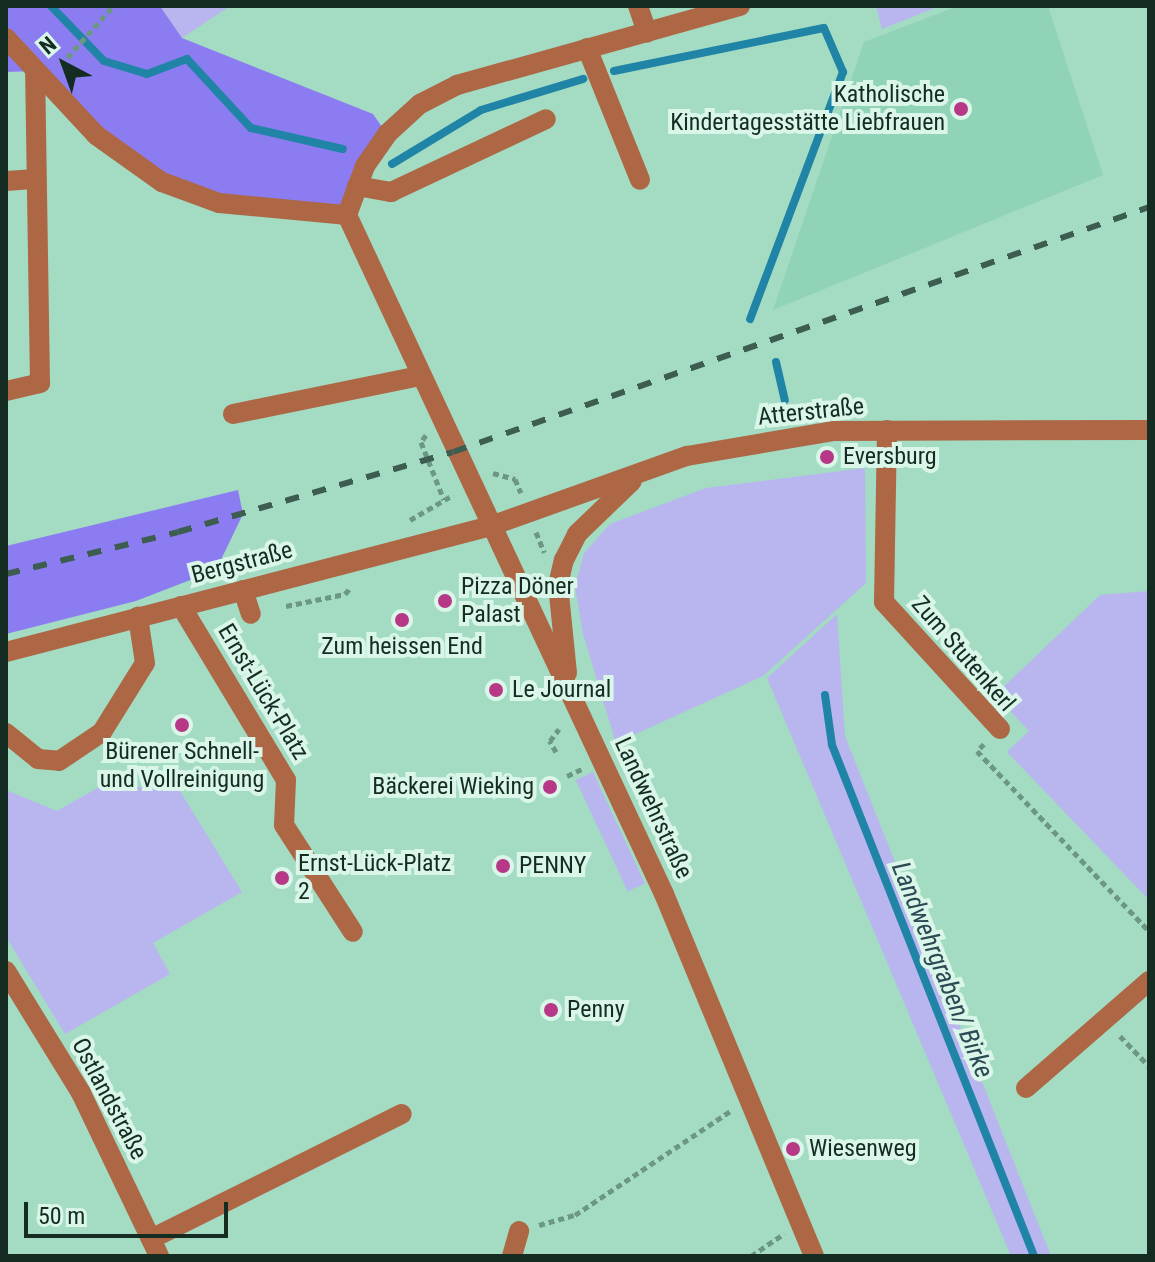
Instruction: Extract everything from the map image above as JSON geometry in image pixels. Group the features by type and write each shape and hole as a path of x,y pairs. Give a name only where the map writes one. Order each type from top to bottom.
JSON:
{"street":[{"path":"638,6 647,32"},
{"path":"6,38 96,135 191,195 219,203 347,215 357,186 387,134 420,104 457,85 740,6"},
{"path":"587,48 640,180"},
{"path":"6,391 40,383 33,179 35,71"},
{"path":"357,186 391,192 546,119"},
{"path":"6,181 33,179"},
{"name":"Landwehrstraße","path":"347,215 419,376 669,905 814,1256"},
{"path":"233,414 419,376"},
{"name":"Atterstraße","path":"491,526 687,456 782,438 887,430 1149,430"},
{"name":"Zum Stutenkerl","path":"887,430 884,602 1000,729"},
{"path":"569,689 558,585 564,560 594,514 642,472"},
{"name":"Bergstraße","path":"6,652 491,526"},
{"path":"243,590 251,614"},
{"name":"Ernst-Lück-Platz","path":"181,606 286,780 284,825 353,932"},
{"path":"6,733 38,759 59,761 102,732 145,663 138,617"},
{"name":"Ostlandstraße","path":"6,971 81,1093 155,1247"},
{"path":"1026,1088 1145,982"},
{"path":"155,1247 402,1114"},
{"path":"512,1256 519,1231"}],"path":[{"path":"80,44 113,6"},
{"path":"251,614 345,594"},
{"path":"556,752 550,741 559,729"},
{"name":"Zum Stutenkerl","path":"1000,729 977,751 1149,931"},
{"path":"567,776 586,767"},
{"path":"1103,1018 1149,1066"},
{"path":"519,1231 575,1215 749,1099"},
{"path":"751,1256 800,1223"}],"shaded area":[{"path":"6,6 160,6 182,38 373,114 387,134 347,215 219,203 162,182 35,71 6,72"},
{"path":"160,6 230,6 182,38"},
{"path":"876,6 940,6 882,29"},
{"name":"Katholische Kindertagesstätte Liebfrauen","path":"958,6 1048,6 1103,175 773,310 864,42"},
{"path":"865,468 866,583 763,676 616,743 583,634 575,586 584,553 610,524 706,488"},
{"path":"238,490 243,514 216,570 136,601 6,634 6,546"},
{"path":"1149,591 1149,900 1007,752 1029,731 995,695 1100,595"},
{"path":"837,614 845,736 1051,1256 1011,1256 767,678"},
{"path":"593,772 645,883 628,892 576,780"},
{"path":"101,786 178,788 242,892 153,943 170,974 65,1034 6,937 6,790 57,811"}],"waterway":[{"name":"Landwehrgraben/ Birke","path":"51,6 104,61 147,74 187,59 251,128 343,149"},
{"name":"Landwehrgraben/ Birke","path":"614,71 824,28 843,72 750,319"},
{"name":"Landwehrgraben/ Birke","path":"392,164 481,110 583,79"},
{"name":"Landwehrgraben/ Birke","path":"776,362 785,400"},
{"name":"Landwehrgraben/ Birke","path":"825,695 832,745 1034,1256"}],"railway":[{"path":"6,574 178,532 453,452 1149,207"}],"place":[{"name":"Katholische Kindertagesstätte Liebfrauen","path":"961,109"},
{"name":"Eversburg","path":"827,457"},
{"name":"Pizza Döner Palast","path":"445,601"},
{"name":"Zum heissen End","path":"402,620"},
{"name":"Le Journal","path":"496,690"},
{"name":"Bürener Schnell- und Vollreinigung","path":"182,725"},
{"name":"Bäckerei Wieking","path":"550,787"},
{"name":"PENNY","path":"503,866"},
{"name":"Ernst-Lück-Platz 2","path":"282,878"},
{"name":"Penny","path":"551,1010"},
{"name":"Wiesenweg","path":"793,1149"}]}
